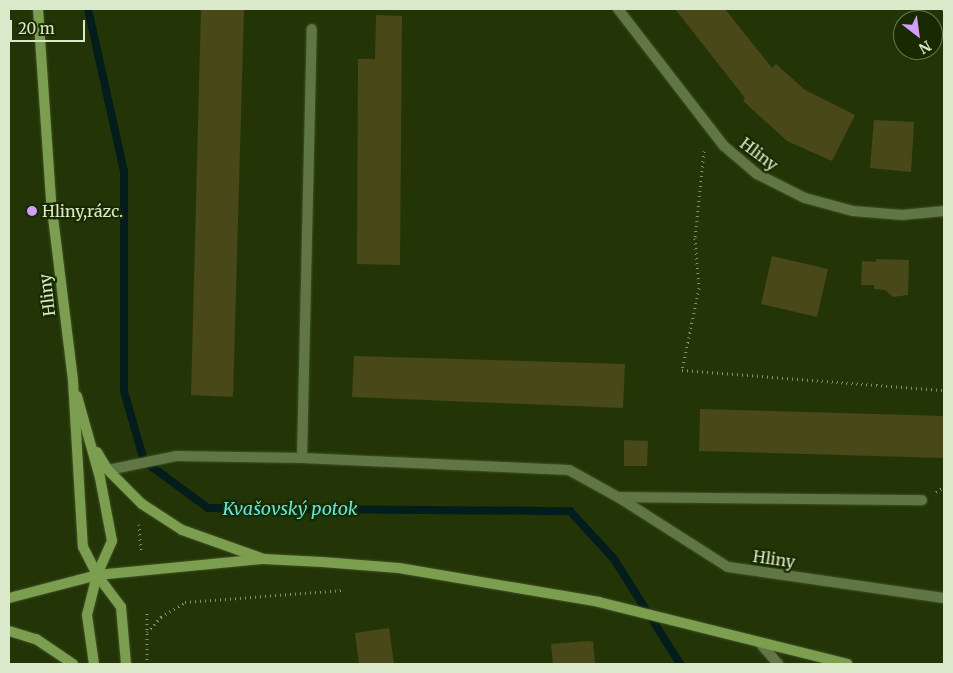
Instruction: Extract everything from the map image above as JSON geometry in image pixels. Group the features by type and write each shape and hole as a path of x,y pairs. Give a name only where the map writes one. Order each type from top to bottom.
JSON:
{"main road":[{"name":"Hliny","path":"38,9 51,201 73,381 83,547 97,575 121,607 126,664"},
{"path":"73,381 90,443 112,541 97,575 87,615 94,664"},
{"path":"90,443 108,470 142,504 182,530 264,559"},
{"path":"9,598 97,575 264,559 399,568 599,602 847,664"},
{"path":"9,631 36,639 73,664"}],"street":[{"name":"Hliny","path":"618,9 724,146 756,174 805,198 878,215 944,211"},
{"path":"302,458 312,29"},
{"name":"Hliny","path":"108,470 176,456 302,458 569,470 618,497 728,567 944,598"},
{"name":"Hliny","path":"618,497 922,500"},
{"path":"760,642 778,664"}],"path":[{"path":"703,120 704,148 695,238 699,288 682,370 944,390"},
{"path":"139,521 141,550"},
{"path":"147,632 161,617 185,602 344,590"},
{"path":"147,610 147,664"}],"building":[{"path":"201,9 244,9 233,397 191,395"},
{"path":"675,9 725,9 772,68 776,64 805,90 855,115 832,161 787,141 743,101 745,98"},
{"path":"376,15 402,16 400,265 357,264 358,59 375,59"},
{"path":"874,120 914,122 911,172 870,168"},
{"path":"772,256 828,269 817,317 761,304"},
{"path":"876,259 909,260 908,295 893,297 885,290 874,289 874,285 861,285 862,261 876,262"},
{"path":"354,356 625,364 623,408 352,397"},
{"path":"700,409 944,416 944,458 699,451"},
{"path":"624,440 648,441 647,466 624,466"},
{"path":"389,628 394,664 359,664 355,633"},
{"path":"593,642 595,664 553,664 551,644"}],"waterway":[{"name":"Kvašovský potok","path":"88,9 124,171 124,391 144,461 208,508 570,511 614,559 680,664"}],"place":[{"name":"Hliny,rázc.","path":"32,211"}]}
